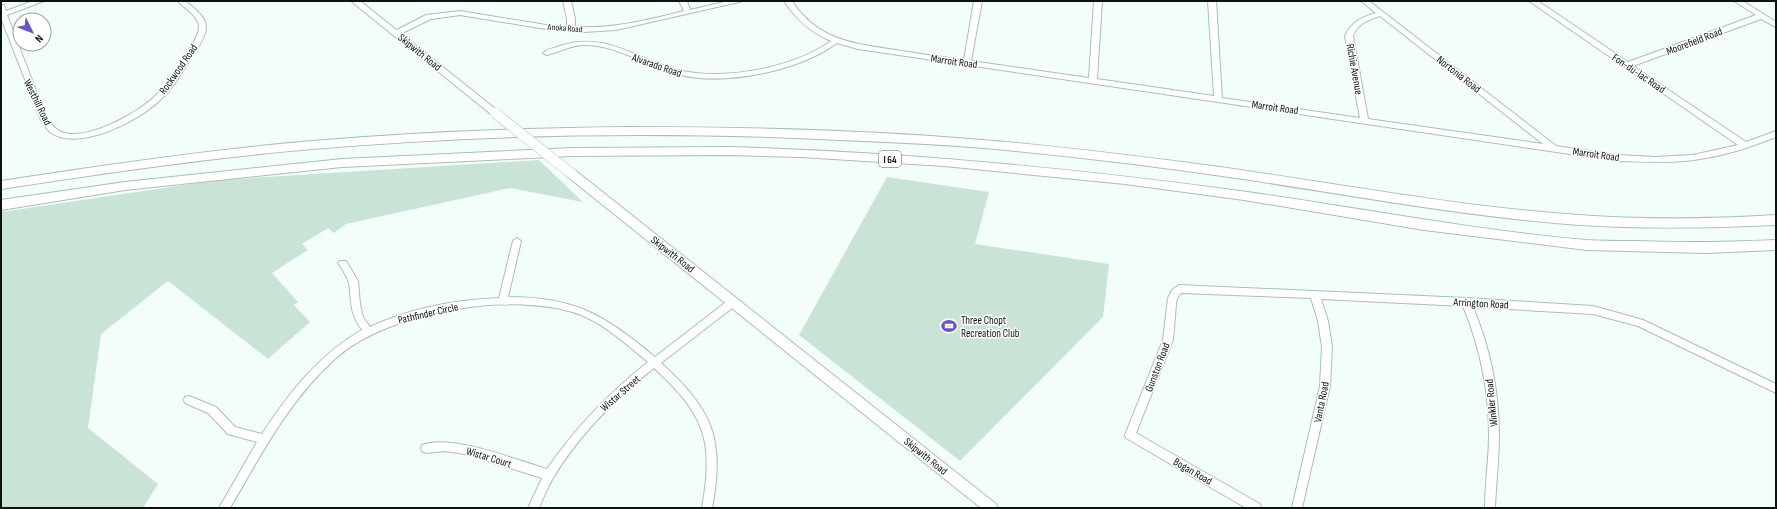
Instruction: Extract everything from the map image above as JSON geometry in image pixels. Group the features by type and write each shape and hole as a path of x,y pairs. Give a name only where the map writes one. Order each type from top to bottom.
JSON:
{"highway":[{"name":"I 64","path":"1,185 233,153 411,138 578,131 740,131 946,141 1126,159 1420,202 1577,221 1688,224 1776,220"},
{"name":"I 64","path":"1,205 125,186 342,163 572,152 729,151 801,153 944,162 1110,178 1244,196 1424,225 1587,245 1691,248 1776,245"}],"main road":[{"name":"Skipwith Road","path":"355,1 991,508"}],"street":[{"path":"2,11 40,1"},
{"name":"Rockwood Road","path":"158,98 188,57 202,31 200,19 182,1"},
{"path":"567,1 572,19 571,29"},
{"path":"683,1 688,13"},
{"name":"Anoka Road","path":"395,32 423,19 449,14 467,14 552,28 616,28 737,1"},
{"name":"Marroit Road","path":"788,1 801,20 811,28 835,41 864,48 1617,158 1657,160 1705,156 1776,134"},
{"path":"967,63 978,1"},
{"path":"1093,81 1098,1"},
{"path":"1212,1 1218,99"},
{"name":"Nortonia Road","path":"1365,1 1553,148"},
{"name":"Fon-du-lac Road","path":"1533,1 1744,145"},
{"path":"1738,1 1776,25"},
{"name":"Westhill Road","path":"2,11 21,65 44,118 51,128 59,135 72,138 100,132 136,114 158,98"},
{"name":"Richie Avenue","path":"1364,120 1349,36 1353,27 1358,22 1381,14"},
{"name":"Moorefield Road","path":"1628,65 1761,16"},
{"name":"Alvarado Road","path":"547,53 578,44 596,44 670,71 691,75 712,76 772,69 788,65 821,51 835,41"},
{"path":"503,300 517,241"},
{"path":"343,263 353,281 355,304 359,318 369,332"},
{"name":"Arrington Road","path":"1172,295 1175,291 1184,288 1584,309 1612,314 1660,331 1776,389"},
{"name":"Gunston Road","path":"1130,436 1168,340 1172,295"},
{"name":"Vanta Road","path":"1297,508 1320,412 1326,379 1326,347 1323,321 1315,295"},
{"name":"Pathfinder Circle","path":"224,508 297,391 317,369 336,353 369,332 416,314 503,300 520,300 553,304 586,314 611,327 655,363 685,391 699,410 711,442 713,476 707,508"},
{"name":"Wistar Street","path":"533,508 549,475 571,443 590,420 625,387 733,302"},
{"name":"Winkler Road","path":"1466,302 1481,338 1493,402 1494,443 1490,508"},
{"path":"190,400 212,410 232,431 266,439"},
{"name":"Bogan Road","path":"1130,436 1256,508"},
{"name":"Wistar Court","path":"426,448 445,446 465,449 549,475"}],"green space":[{"path":"539,160 583,202 510,188 346,224 334,233 328,228 302,244 308,250 272,273 298,302 294,305 310,322 268,359 168,281 101,334 88,428 158,484 143,508 1,508 1,212 218,180"},
{"name":"Three Chopt Recreation Club","path":"887,177 989,192 975,244 1109,264 1103,317 960,461 799,335"}],"place":[{"name":"Three Chopt Recreation Club","path":"949,326"}]}
